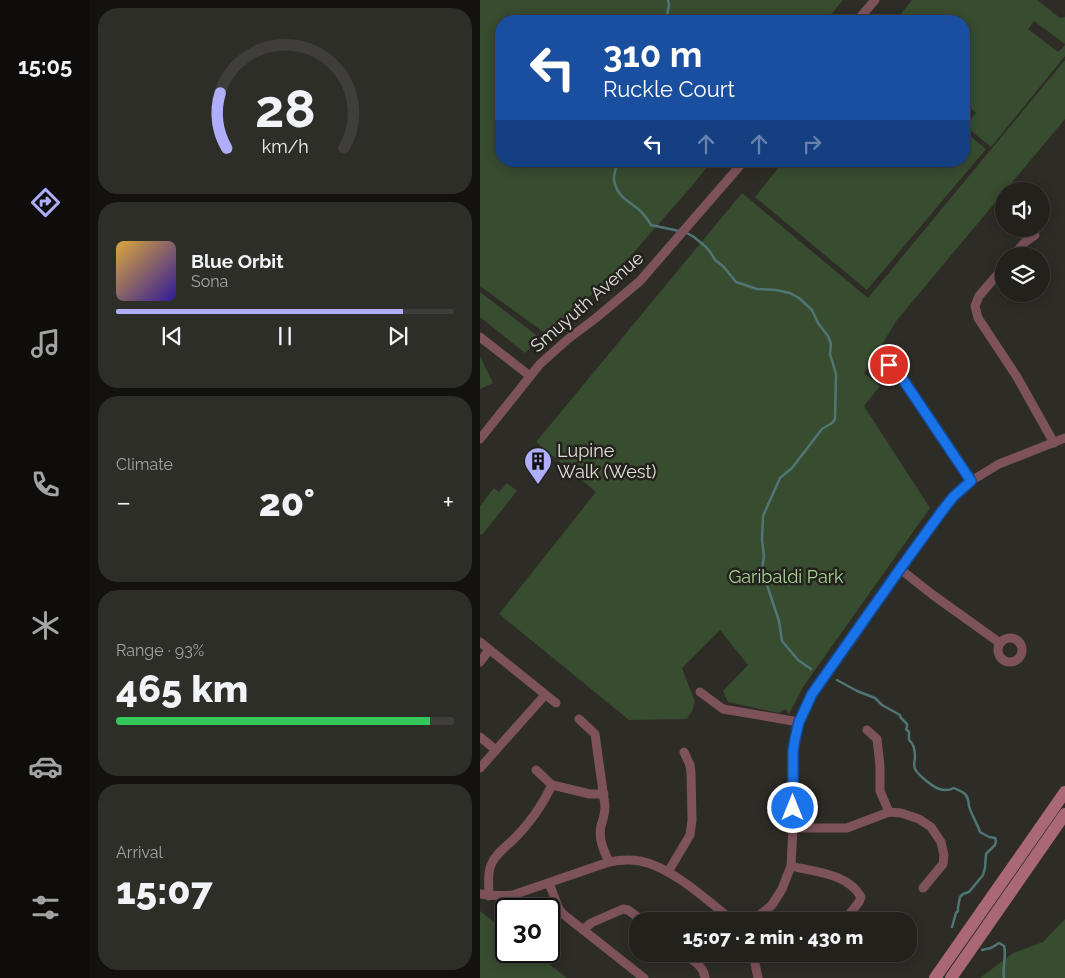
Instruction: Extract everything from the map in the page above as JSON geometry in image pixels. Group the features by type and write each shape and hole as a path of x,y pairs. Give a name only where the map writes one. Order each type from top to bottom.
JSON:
{"main road":[{"path":"935,978 1065,792"},
{"path":"951,978 1065,814"}],"street":[{"path":"862,15 874,0"},
{"name":"Smuyuth Avenue","path":"480,439 546,358 630,290 657,263 739,167"},
{"path":"1021,247 1032,237"},
{"path":"995,277 979,296 975,306 978,318 1017,376 1054,443"},
{"path":"480,337 530,376"},
{"path":"889,365 902,378 971,481"},
{"path":"763,912 772,905 782,890 791,866 793,751 799,722 812,694 953,497 971,481 999,464 1065,438"},
{"path":"900,569 1000,643"},
{"path":"480,642 556,703"},
{"path":"480,662 489,650"},
{"path":"700,692 723,709 799,722"},
{"path":"480,768 545,695"},
{"path":"579,719 595,734 604,794 604,817 600,838 609,862"},
{"path":"867,730 877,739 880,791 890,812"},
{"path":"480,737 496,750"},
{"path":"668,872 690,835 692,820 691,773 690,765 684,752"},
{"path":"536,770 552,785 590,794 604,794"},
{"path":"552,785 533,817 516,838 495,857 488,873 484,895 513,895 609,862 620,860 640,861 660,867 722,912"},
{"path":"793,828 847,828 890,812 901,813 919,819 932,827 941,842 944,855 943,864 923,888"},
{"path":"791,866 831,874 848,883 861,897 860,902 852,912"},
{"path":"549,883 559,909 563,914 644,978"},
{"path":"582,930 591,923 623,910 631,912"},
{"path":"694,962 702,968 705,978"},
{"path":"755,962 758,978"}],"green space":[{"path":"480,0 843,0 831,15 495,15 495,167 707,167 613,276 546,334 480,286"},
{"path":"912,0 1037,0 1060,18 1065,17 1065,44 1034,21 1028,29 1058,52 1065,45 1065,56 991,147 970,130 970,118 976,113 970,108 970,15 900,15"},
{"name":"Garibaldi Park","path":"1065,60 1065,119 1012,182 995,182 995,203 897,320 864,373 880,386 864,406 930,508 803,687 789,714 785,709 779,713 728,702 723,691 748,665 720,630 682,668 695,702 687,719 629,720 499,614 596,492 536,442 742,193 868,298"},
{"path":"970,136 986,149 867,290 755,197 779,167 970,167"},
{"path":"480,292 540,338 525,353 480,317"},
{"path":"480,356 493,383 480,389"},
{"path":"507,483 517,491 482,535 480,534 480,506 494,488 499,492"},
{"path":"480,911 495,923 495,963 548,963 567,978 480,978"},
{"path":"1065,919 1065,978 980,978 1013,953 1043,942"}],"waterway":[{"path":"667,15 668,0"},
{"path":"616,167 614,180 622,197 640,210 651,225 679,231"},
{"path":"685,232 706,247 715,260 723,266 736,282 757,289 790,293 799,298 812,310 831,344 830,354 836,374 835,419 822,429 792,468 780,478 763,516 762,540 764,556 762,570 779,621 782,641 798,660 811,669"},
{"path":"837,680 875,698 882,705 900,715 907,724 906,729 909,732 909,740 914,749 914,766 917,772 926,781 941,790 954,788 964,793 968,798 970,809 980,832 995,838 995,845 986,854 983,875 969,892 960,897 958,911 952,927"},
{"path":"982,950 991,948 999,943 1004,946 1004,978"}],"place":[{"name":"Lupine Walk (West)","path":"538,485"}],"route":[{"path":"793,808 793,751 799,722 812,694 942,511 953,497 971,481 902,378 889,365"}]}
